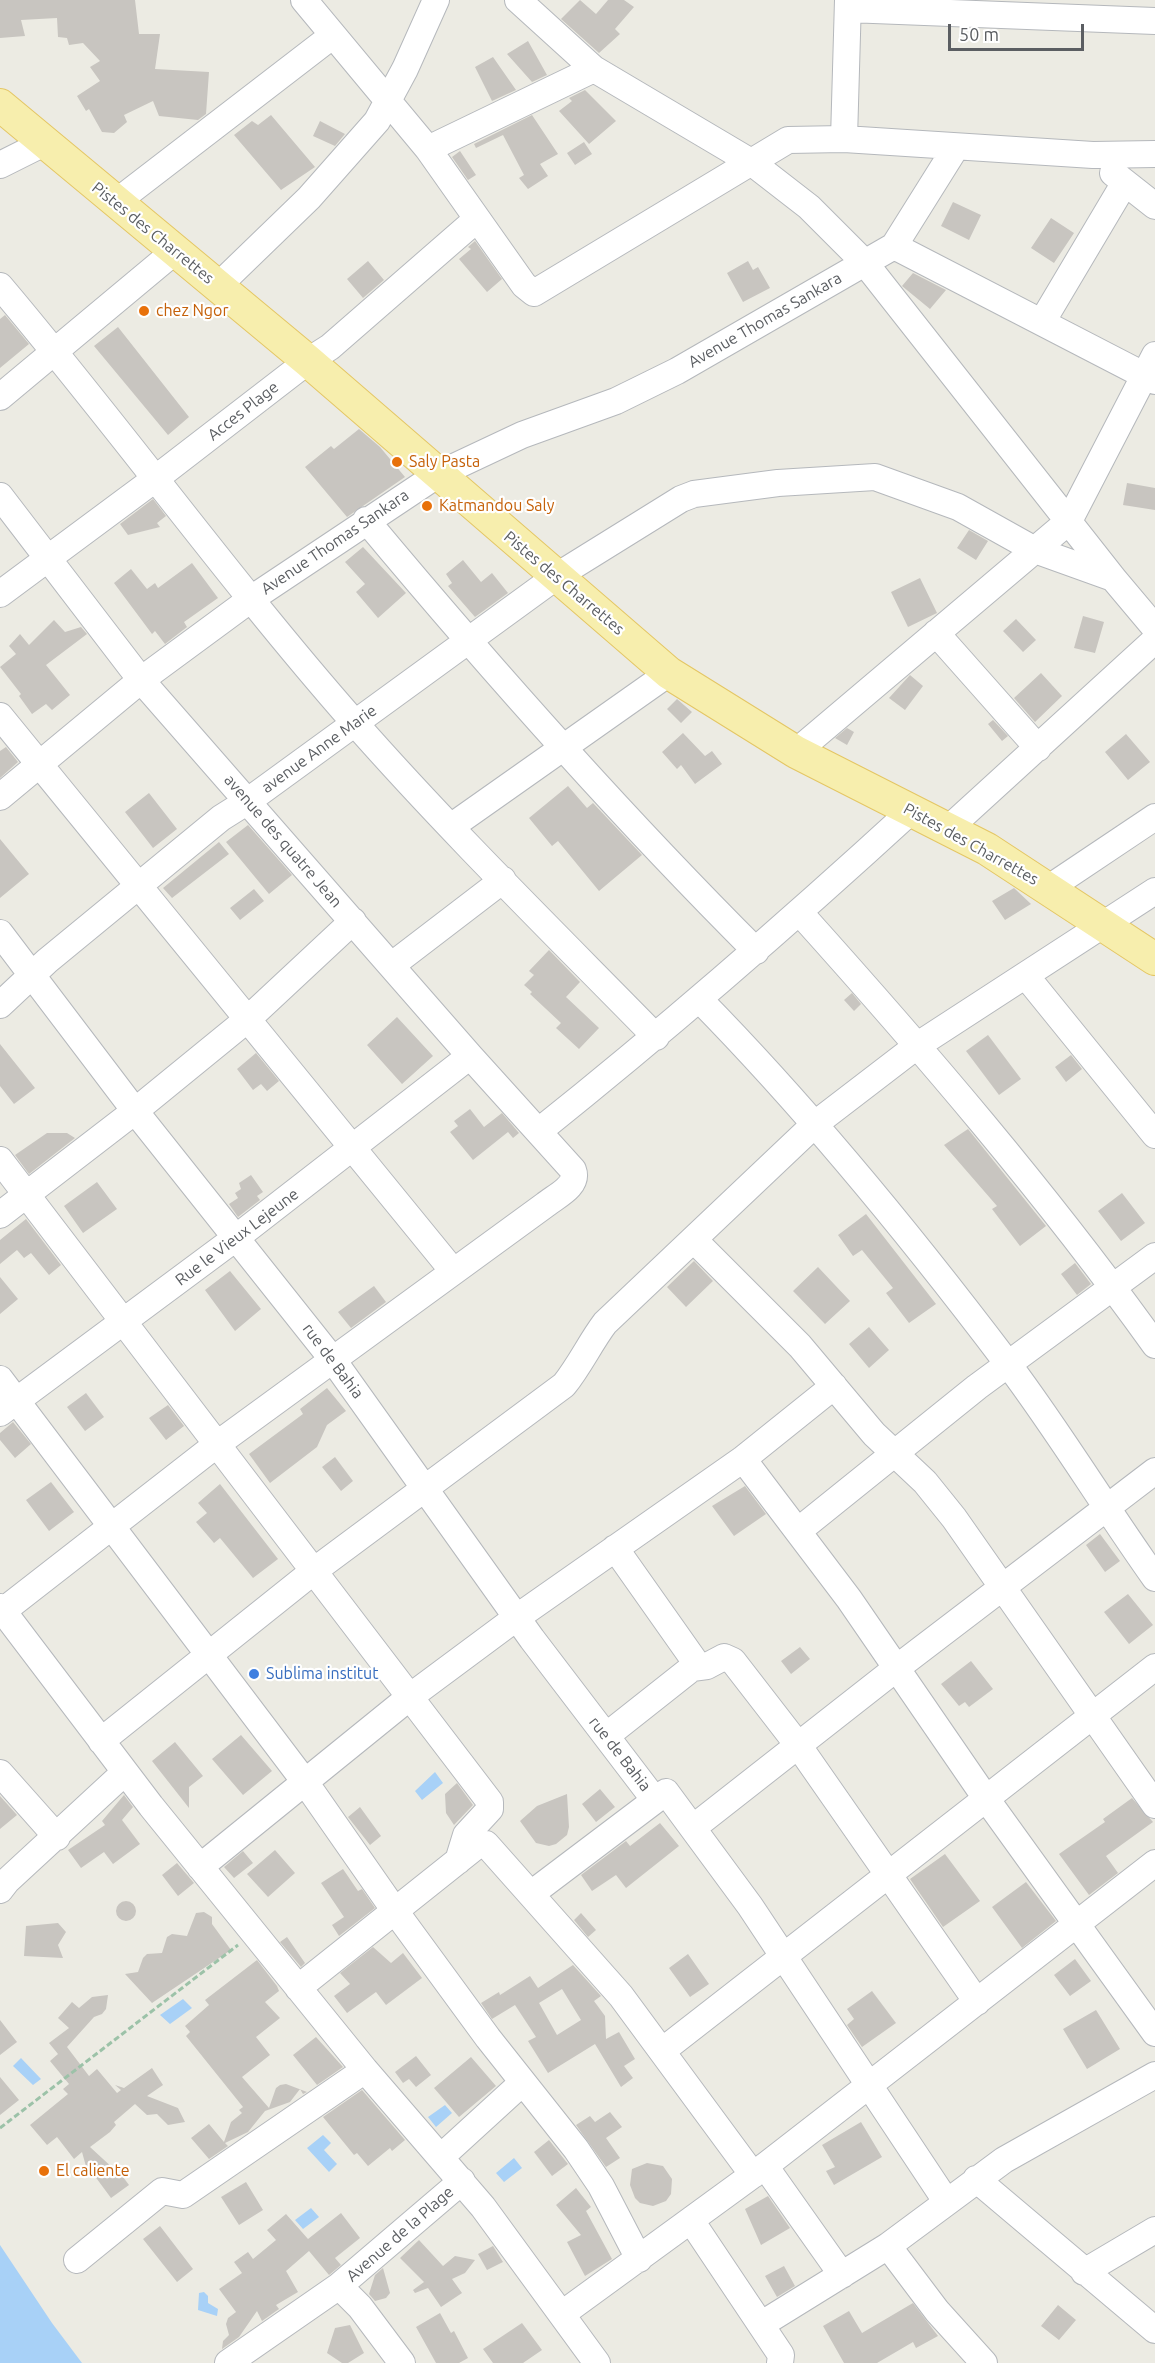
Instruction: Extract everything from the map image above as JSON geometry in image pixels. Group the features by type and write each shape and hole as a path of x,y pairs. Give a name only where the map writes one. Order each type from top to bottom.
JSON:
{"main road":[{"name":"Pistes des Charrettes","path":"0,105 115,203 308,361 437,475 669,673 796,752 948,829 1049,888 1155,959"}],"street":[{"path":"304,0 428,149 531,292 537,292 788,140 844,139 1093,155 1155,154"},
{"path":"218,286 309,198 377,121 436,0"},
{"path":"518,0 594,69 751,162 809,207 865,263 1155,628"},
{"path":"844,139 848,4 1155,21"},
{"path":"115,203 332,36"},
{"path":"428,149 594,69"},
{"path":"0,165 44,143"},
{"path":"796,752 1069,521 1152,371 1042,322 894,246 956,147"},
{"path":"1093,155 1124,184 1155,206"},
{"path":"1042,322 1124,184"},
{"name":"Acces Plage","path":"0,594 353,329 477,219"},
{"name":"Avenue Thomas Sankara","path":"0,797 141,680 251,599 366,520 437,475 511,440 616,401 677,371 894,246"},
{"path":"0,397 175,251"},
{"path":"0,286 55,351 251,599 354,722 656,1037"},
{"name":"avenue Anne Marie","path":"32,975 221,818 248,801 557,576 672,503 694,494 875,477 916,490 957,507 1035,550 1113,578"},
{"name":"avenue des quatre Jean","path":"0,496 141,680 470,1056 573,1170 575,1176 572,1183 453,1271"},
{"path":"366,520 561,748 653,848 756,951"},
{"path":"936,633 1038,748"},
{"path":"948,829 1155,640"},
{"path":"452,826 669,673"},
{"path":"0,716 249,1018 453,1271 216,1445 2,1609 124,1773 365,2070 462,2181 511,2244 597,2363"},
{"path":"539,1131 656,1037 756,951 912,810"},
{"path":"1049,888 1155,817"},
{"path":"392,965 503,880"},
{"path":"101,1741 315,1570 564,1385 605,1323 815,1124 918,1045 1155,891"},
{"path":"800,913 918,1045 1114,1288 1155,1345"},
{"path":"0,1215 135,1111 249,1018 353,921"},
{"name":"rue de Bahia","path":"0,933 135,1111 333,1360 426,1488 516,1618 654,1799"},
{"path":"0,1005 32,975"},
{"path":"1026,976 1155,1135"},
{"path":"699,999 757,1058 902,1228 1009,1365 1155,1578"},
{"name":"Rue le Vieux Lejeune","path":"8,1407 237,1238 470,1056"},
{"path":"0,1160 216,1445 315,1570 491,1804 488,1813 466,1835 458,1861"},
{"path":"694,1240 800,1346 892,1453 925,1482 954,1518 1155,1805"},
{"path":"798,1531 892,1453 1155,1257"},
{"path":"0,1379 8,1407 111,1525 305,1782 395,1911 522,2083 593,2172 639,2259"},
{"path":"200,1867 411,1696 516,1618 743,1460 834,1386"},
{"path":"743,1460 898,1667 985,1797 1155,2033"},
{"path":"694,1827 898,1667 1155,1471"},
{"path":"615,1548 692,1654 694,1660 692,1668"},
{"path":"606,1736 692,1668 707,1666 724,1657 730,1658 798,1745 977,2002"},
{"path":"662,2051 985,1797 1155,1667"},
{"path":"0,1773 57,1837"},
{"path":"0,1890 124,1773"},
{"path":"531,1894 666,1792 694,1827 784,1956 868,2086 946,2200"},
{"path":"298,1988 478,1845 488,1844 621,1996 662,2051 842,2275"},
{"path":"562,2314 692,2222 1155,1863"},
{"path":"77,2260 162,2192 183,2194 365,2070"},
{"path":"762,2324 888,2246 946,2200 1053,2130 1155,2075"},
{"path":"441,2157 522,2083"},
{"path":"976,2180 1155,2330"},
{"name":"Avenue de la Plage","path":"228,2363 339,2286 462,2181"},
{"path":"692,2222 762,2324 781,2355 780,2363"},
{"path":"1084,2272 1155,2230"},
{"path":"888,2246 937,2311 984,2363"},
{"name":"Avenue de la Plage","path":"339,2286 360,2307 402,2363"}],"path":[{"path":"0,2128 254,1933"}],"water":[{"path":"435,1772 443,1783 422,1800 415,1791"},
{"path":"183,1999 192,2008 170,2024 160,2015"},
{"path":"21,2058 41,2079 33,2085 13,2066"},
{"path":"445,2105 452,2113 436,2127 428,2117"},
{"path":"323,2135 331,2143 324,2150 337,2164 329,2172 307,2148"},
{"path":"514,2158 522,2168 504,2182 496,2173"},
{"path":"311,2208 319,2217 303,2229 295,2220"},
{"path":"0,2245 52,2323 82,2363 0,2363"},
{"path":"204,2292 208,2296 208,2303 218,2309 217,2316 198,2310 199,2293"}],"building":[{"path":"0,0 135,0 139,34 160,34 155,69 209,72 206,114 198,120 159,116 153,101 124,115 127,122 114,133 102,132 89,109 86,111 77,96 100,81 90,67 100,61 83,43 69,45 67,38 58,37 57,18 21,20 25,36 0,38"},
{"path":"580,0 596,14 608,0 624,0 634,7 615,29 620,34 599,53 561,19"},
{"path":"528,41 547,75 532,82 507,54"},
{"path":"493,57 516,90 492,101 475,67"},
{"path":"585,90 616,121 589,144 559,111 572,101 569,98"},
{"path":"271,115 315,167 281,190 234,135 252,121 258,125"},
{"path":"532,115 558,154 540,164 548,176 528,189 519,178 524,175 503,135 476,148 474,144"},
{"path":"320,121 345,134 335,146 313,136"},
{"path":"584,142 592,154 575,165 567,153"},
{"path":"460,151 476,175 468,180 452,157"},
{"path":"953,202 981,215 969,240 941,226"},
{"path":"1051,218 1074,233 1054,263 1031,248"},
{"path":"475,241 502,279 487,292 459,259 471,249 468,247"},
{"path":"368,261 384,280 363,298 347,279"},
{"path":"748,261 753,270 758,267 770,288 743,302 727,273"},
{"path":"913,273 946,290 930,309 902,286"},
{"path":"5,315 29,344 0,368 0,319"},
{"path":"118,327 189,417 168,435 94,346"},
{"path":"359,429 380,447 405,477 347,517 305,467 331,446 334,449"},
{"path":"1127,483 1155,488 1155,510 1123,505"},
{"path":"153,499 166,516 157,523 160,527 128,535 120,524"},
{"path":"969,530 988,541 976,560 957,548"},
{"path":"363,547 406,593 378,618 356,592 365,584 345,562"},
{"path":"463,560 481,582 492,573 508,593 475,617 448,586 452,583 446,574"},
{"path":"192,563 218,598 184,622 187,627 165,644 155,631 152,634 114,583 131,569 147,589 155,583 158,588"},
{"path":"920,578 937,613 908,627 891,592"},
{"path":"1083,616 1104,622 1095,653 1074,648"},
{"path":"1016,619 1036,640 1023,652 1003,631"},
{"path":"54,620 65,632 81,627 87,634 46,665 70,695 52,710 46,704 32,714 19,696 21,694 0,667 16,654 9,646 20,634 29,645"},
{"path":"1041,673 1062,696 1035,722 1014,698"},
{"path":"910,675 923,686 905,710 889,698"},
{"path":"677,699 692,712 681,723 667,709"},
{"path":"993,720 1008,736 1002,741 988,724"},
{"path":"847,728 854,732 847,745 835,738"},
{"path":"683,733 705,756 712,751 722,764 695,784 681,765 677,769 662,752"},
{"path":"1126,734 1150,762 1128,780 1105,752"},
{"path":"6,747 18,762 0,778 0,751"},
{"path":"568,786 587,808 593,803 642,855 599,891 558,841 552,846 529,818"},
{"path":"149,793 177,829 153,848 125,812"},
{"path":"248,825 292,875 269,894 226,842"},
{"path":"0,839 29,874 0,898"},
{"path":"219,842 229,854 172,898 163,888"},
{"path":"1014,888 1031,904 1005,920 992,901"},
{"path":"254,889 264,901 240,920 230,908"},
{"path":"549,950 580,982 566,997 599,1028 579,1049 556,1028 561,1023 530,994 532,992 524,985 534,975 529,971"},
{"path":"852,993 861,1004 854,1011 844,1000"},
{"path":"397,1017 433,1056 402,1084 367,1045"},
{"path":"988,1035 1021,1079 999,1095 966,1051"},
{"path":"0,1044 35,1088 14,1104 0,1086"},
{"path":"256,1053 279,1081 267,1091 261,1084 253,1090 237,1069"},
{"path":"1071,1055 1082,1069 1066,1082 1055,1067"},
{"path":"470,1109 484,1127 502,1113 519,1133 513,1138 508,1132 473,1160 450,1132 458,1126 454,1121"},
{"path":"968,1129 1046,1226 1020,1246 992,1209 997,1206 944,1145"},
{"path":"47,1133 67,1133 75,1138 29,1174 15,1155"},
{"path":"251,1175 263,1192 257,1196 260,1200 238,1217 229,1204 238,1198 235,1193 241,1189 239,1183"},
{"path":"97,1182 117,1209 83,1233 64,1206"},
{"path":"1122,1193 1145,1223 1121,1241 1098,1211"},
{"path":"866,1214 936,1304 909,1323 886,1293 893,1288 862,1250 853,1256 838,1235"},
{"path":"26,1219 61,1265 49,1275 31,1253 24,1258 17,1250 0,1264 0,1240"},
{"path":"694,1261 713,1281 686,1307 667,1287"},
{"path":"1075,1263 1091,1284 1077,1295 1061,1274"},
{"path":"818,1267 850,1301 825,1324 793,1291"},
{"path":"230,1271 261,1309 235,1331 205,1290"},
{"path":"0,1277 18,1299 0,1314"},
{"path":"374,1286 386,1302 351,1328 338,1312"},
{"path":"869,1327 889,1350 869,1368 849,1344"},
{"path":"327,1388 346,1411 327,1425 317,1447 270,1483 249,1454 303,1414 300,1409"},
{"path":"86,1393 104,1417 85,1431 67,1407"},
{"path":"168,1405 184,1426 166,1440 149,1418"},
{"path":"13,1422 31,1444 15,1458 0,1440 0,1433"},
{"path":"335,1457 353,1481 341,1491 322,1467"},
{"path":"51,1482 74,1512 49,1531 26,1500"},
{"path":"220,1484 278,1559 253,1578 220,1538 214,1543 196,1522 207,1513 198,1503"},
{"path":"745,1486 766,1514 734,1536 712,1506"},
{"path":"1100,1534 1120,1561 1105,1572 1086,1545"},
{"path":"1128,1594 1153,1625 1129,1644 1104,1612"},
{"path":"800,1647 810,1659 791,1674 781,1661"},
{"path":"971,1661 993,1689 969,1707 965,1702 959,1706 941,1684"},
{"path":"241,1735 272,1771 243,1795 212,1759"},
{"path":"175,1742 203,1776 189,1787 189,1808 152,1761"},
{"path":"457,1783 473,1805 454,1825 446,1813 445,1794"},
{"path":"600,1789 615,1807 596,1822 582,1804"},
{"path":"567,1794 569,1827 567,1835 556,1844 549,1846 536,1843 520,1821 537,1806"},
{"path":"124,1795 133,1807 122,1820 140,1844 113,1864 104,1852 81,1868 68,1850 105,1825 102,1821"},
{"path":"0,1796 17,1815 0,1829"},
{"path":"1132,1798 1153,1822 1106,1856 1118,1873 1089,1895 1059,1854 1105,1822 1103,1819"},
{"path":"360,1807 381,1836 370,1845 348,1817"},
{"path":"660,1823 679,1846 626,1888 616,1875 592,1891 581,1875 626,1841 630,1846"},
{"path":"275,1850 295,1873 268,1897 247,1874"},
{"path":"243,1851 253,1863 234,1878 224,1867"},
{"path":"945,1854 980,1901 943,1927 910,1879"},
{"path":"177,1863 194,1883 178,1896 162,1875"},
{"path":"343,1869 358,1891 362,1889 375,1908 339,1936 332,1925 344,1917 321,1883"},
{"path":"1026,1882 1056,1921 1022,1948 992,1907"},
{"path":"126,1901 133,1904 136,1911 133,1918 126,1921 119,1918 116,1911 119,1904"},
{"path":"204,1912 212,1917 212,1924 231,1950 152,2003 125,1974 138,1972 147,1954 162,1953 167,1937 172,1934 187,1936 196,1913"},
{"path":"581,1913 596,1930 588,1937 574,1920"},
{"path":"58,1923 66,1932 58,1945 63,1958 24,1956 26,1926"},
{"path":"287,1937 305,1963 301,1967 280,1942"},
{"path":"373,1947 391,1963 403,1953 422,1978 386,2005 376,1992 347,2013 334,1996 350,1984 340,1973"},
{"path":"688,1954 709,1984 690,1997 669,1968"},
{"path":"1075,1959 1091,1981 1070,1996 1054,1975"},
{"path":"257,1960 279,1991 265,2002 280,2018 256,2037 270,2055 242,2077 269,2108 276,2088 280,2085 286,2084 300,2089 290,2102 265,2111 248,2132 225,2143 228,2146 209,2159 191,2138 209,2124 224,2142 231,2122 242,2113 239,2110 243,2107 186,2036 190,2032 185,2026 209,2005 205,2000"},
{"path":"573,1965 601,1996 594,2001 605,2016 606,2039 619,2032 635,2059 624,2066 633,2078 621,2087 595,2044 548,2073 528,2041 536,2037 515,2005 492,2019 481,2003 499,1992 500,1995 530,1976 538,1988","holes":["562,1989 581,2020 557,2035 539,2003"]},
{"path":"872,1991 896,2023 862,2047 847,2025 854,2019 847,2009"},
{"path":"108,1995 106,2009 102,2014 94,2017 67,2047 89,2076 97,2069 117,2093 121,2090 115,2085 124,2088 152,2068 163,2085 147,2096 178,2108 185,2122 168,2125 157,2114 147,2115 135,2104 114,2122 116,2125 110,2132 90,2147 115,2170 117,2169 129,2185 111,2198 94,2175 87,2170 82,2152 74,2159 57,2137 47,2145 30,2125 68,2094 63,2089 69,2084 50,2061 58,2054 49,2043 69,2028 58,2018 72,2002 79,2008 92,1997"},
{"path":"1096,2010 1120,2049 1087,2069 1063,2029"},
{"path":"0,2020 17,2042 0,2055"},
{"path":"316,2037 343,2067 317,2085 293,2055"},
{"path":"416,2056 431,2075 416,2087 409,2079 403,2083 395,2072"},
{"path":"471,2057 496,2086 459,2117 434,2088"},
{"path":"0,2077 19,2100 0,2115"},
{"path":"362,2090 405,2140 392,2151 390,2148 368,2166 357,2153 354,2155 323,2117"},
{"path":"610,2112 622,2127 606,2138 620,2158 606,2167 576,2125 590,2116 595,2122"},
{"path":"861,2122 882,2157 834,2185 826,2171 835,2167 822,2145"},
{"path":"549,2140 568,2164 552,2176 534,2152"},
{"path":"647,2163 663,2166 672,2179 671,2194 666,2201 653,2206 640,2203 635,2198 630,2185 632,2169"},
{"path":"246,2182 263,2210 239,2225 221,2197"},
{"path":"576,2188 591,2207 586,2211 612,2259 585,2276 567,2242 581,2235 556,2205"},
{"path":"768,2196 790,2228 761,2245 745,2209"},
{"path":"341,2213 360,2238 335,2258 341,2265 329,2275 309,2251 286,2271 298,2292 276,2305 279,2309 262,2321 257,2311 239,2337 222,2349 223,2341 229,2335 226,2324 228,2318 236,2312 219,2289 242,2273 234,2262 248,2252 253,2259 276,2240 267,2230 286,2214 308,2239"},
{"path":"160,2226 193,2269 177,2282 143,2239"},
{"path":"419,2240 443,2266 455,2256 475,2260 465,2273 452,2279 462,2293 441,2307 428,2288 415,2293 413,2290 424,2282 400,2258"},
{"path":"493,2246 503,2262 487,2270 478,2254"},
{"path":"784,2266 795,2286 777,2297 765,2276"},
{"path":"383,2268 390,2293 386,2298 375,2301 369,2294 375,2275"},
{"path":"913,2303 938,2336 916,2348 913,2342 877,2363 844,2363 823,2326 849,2311 862,2333"},
{"path":"1058,2305 1076,2320 1059,2340 1041,2326"},
{"path":"440,2313 451,2333 454,2331 468,2358 459,2363 436,2363 416,2327"},
{"path":"522,2323 542,2350 523,2363 493,2363 483,2349"},
{"path":"350,2325 364,2353 348,2363 342,2363 327,2353 335,2328"}],"place":[{"name":"chez Ngor","path":"144,311"},
{"name":"Saly Pasta","path":"397,462"},
{"name":"Katmandou Saly","path":"427,506"},
{"name":"Sublima institut","path":"254,1674"},
{"name":"El caliente","path":"44,2171"}]}
